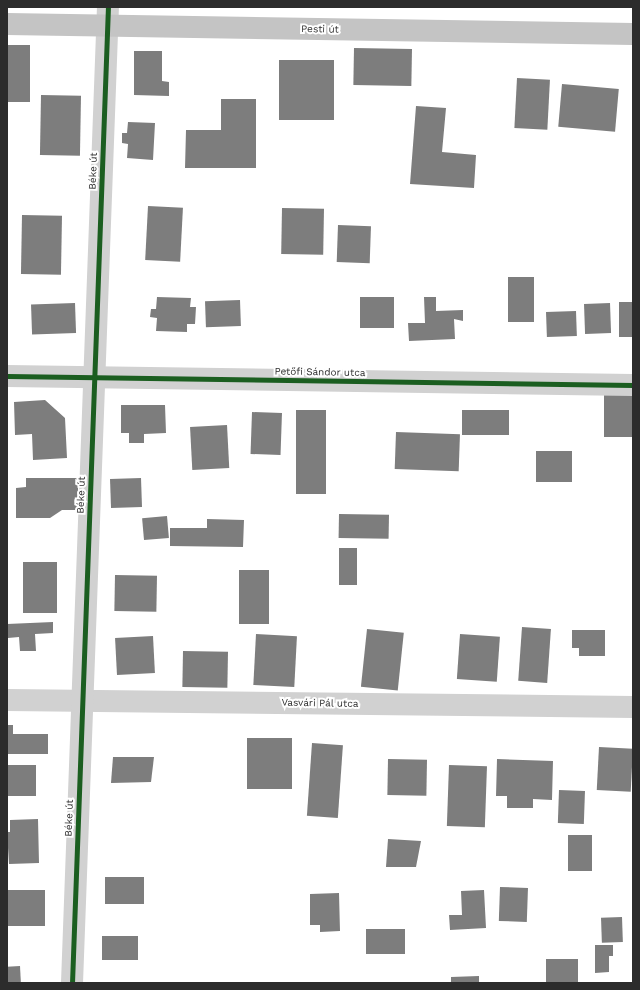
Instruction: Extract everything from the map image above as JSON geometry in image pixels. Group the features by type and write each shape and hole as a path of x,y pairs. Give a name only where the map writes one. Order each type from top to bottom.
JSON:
{"main road":[{"name":"Pesti út","path":"7,24 108,16 633,34"}],"street":[{"name":"Béke út","path":"72,983 108,16"},
{"name":"Petőfi Sándor utca","path":"7,376 633,385"},
{"name":"Vasvári Pál utca","path":"7,700 633,707"}],"building":[{"path":"7,45 30,45 30,102 7,102"},
{"path":"354,48 412,49 411,86 353,85"},
{"path":"134,51 162,51 162,81 169,82 169,96 134,95"},
{"path":"279,60 334,60 334,120 279,120"},
{"path":"517,78 550,80 547,130 514,128"},
{"path":"562,84 619,89 615,132 558,127"},
{"path":"41,95 81,96 80,156 40,155"},
{"path":"221,99 256,99 256,168 185,168 186,130 221,130"},
{"path":"416,106 446,108 442,152 476,155 474,188 410,184"},
{"path":"128,122 155,123 153,160 127,158 128,144 122,143 122,133 127,133"},
{"path":"148,206 183,208 180,262 145,260"},
{"path":"282,208 324,209 323,255 281,254"},
{"path":"22,215 62,216 61,275 21,274"},
{"path":"338,225 371,226 370,263 337,262"},
{"path":"508,277 534,277 534,322 508,322"},
{"path":"157,297 191,298 190,307 196,307 195,324 187,324 187,332 156,331 157,318 150,317 151,309 156,309"},
{"path":"360,297 394,297 394,328 360,328"},
{"path":"424,297 436,297 436,311 463,310 463,321 454,319 455,339 409,341 408,323 425,323"},
{"path":"240,300 241,326 206,327 205,301"},
{"path":"619,302 633,302 633,337 619,337"},
{"path":"75,303 76,333 32,335 31,305"},
{"path":"610,303 611,333 585,334 584,304"},
{"path":"576,311 577,336 547,337 546,312"},
{"path":"604,390 633,390 633,437 604,437"},
{"path":"45,400 65,418 67,458 33,460 32,434 15,435 14,402"},
{"path":"121,405 165,405 166,433 144,434 144,443 129,443 129,433 121,433"},
{"path":"296,410 326,410 326,494 296,494"},
{"path":"462,410 509,410 509,435 462,435"},
{"path":"252,412 282,413 281,455 251,454"},
{"path":"227,425 229,468 192,470 190,427"},
{"path":"396,432 460,434 459,471 395,469"},
{"path":"536,451 572,451 572,482 536,482"},
{"path":"26,478 78,478 78,510 62,510 50,518 16,518 16,488 26,487"},
{"path":"141,478 142,507 111,508 110,479"},
{"path":"339,514 389,515 389,539 339,538"},
{"path":"167,516 169,538 144,540 142,518"},
{"path":"207,519 244,520 243,547 170,546 170,528 207,528"},
{"path":"339,548 357,548 357,585 339,585"},
{"path":"23,562 57,562 57,613 23,613"},
{"path":"239,570 269,570 269,624 239,624"},
{"path":"115,575 157,576 156,612 114,611"},
{"path":"53,622 53,633 35,634 36,651 20,651 19,637 8,638 7,624"},
{"path":"522,627 551,629 547,683 518,681"},
{"path":"367,629 404,633 398,691 361,687"},
{"path":"572,630 605,630 605,656 579,656 579,648 572,648"},
{"path":"256,634 297,636 294,687 253,685"},
{"path":"460,634 500,637 497,682 457,679"},
{"path":"153,636 155,673 117,675 115,638"},
{"path":"183,651 228,652 227,688 182,687"},
{"path":"7,725 13,725 13,734 48,734 48,754 7,754"},
{"path":"247,738 292,738 292,789 247,789"},
{"path":"312,743 343,745 338,818 307,816"},
{"path":"599,747 633,749 631,792 597,790"},
{"path":"113,757 154,757 151,782 111,783"},
{"path":"388,759 427,760 426,796 387,795"},
{"path":"497,759 553,761 552,800 533,799 533,808 507,808 507,796 496,796"},
{"path":"7,765 36,765 36,796 7,796"},
{"path":"449,765 487,766 485,827 447,826"},
{"path":"559,790 585,791 584,824 558,823"},
{"path":"38,819 39,863 9,864 7,832 10,832 10,820"},
{"path":"568,835 592,835 592,871 568,871"},
{"path":"388,839 421,841 416,867 386,867"},
{"path":"105,877 144,877 144,904 105,904"},
{"path":"500,887 528,888 527,922 499,921"},
{"path":"7,890 45,890 45,926 7,926"},
{"path":"484,890 486,928 450,930 449,915 462,915 461,891"},
{"path":"339,893 340,931 320,932 320,925 310,925 310,894"},
{"path":"622,917 623,942 602,943 601,918"},
{"path":"366,929 405,929 405,954 366,954"},
{"path":"102,936 138,936 138,960 102,960"},
{"path":"595,945 613,945 613,956 609,956 609,972 595,973"},
{"path":"546,959 578,959 578,983 546,983"},
{"path":"20,966 21,983 8,983 7,967"},
{"path":"479,976 479,983 451,983 451,977"}],"cycle path":[{"path":"72,983 108,7"},
{"path":"7,376 633,385"}]}
